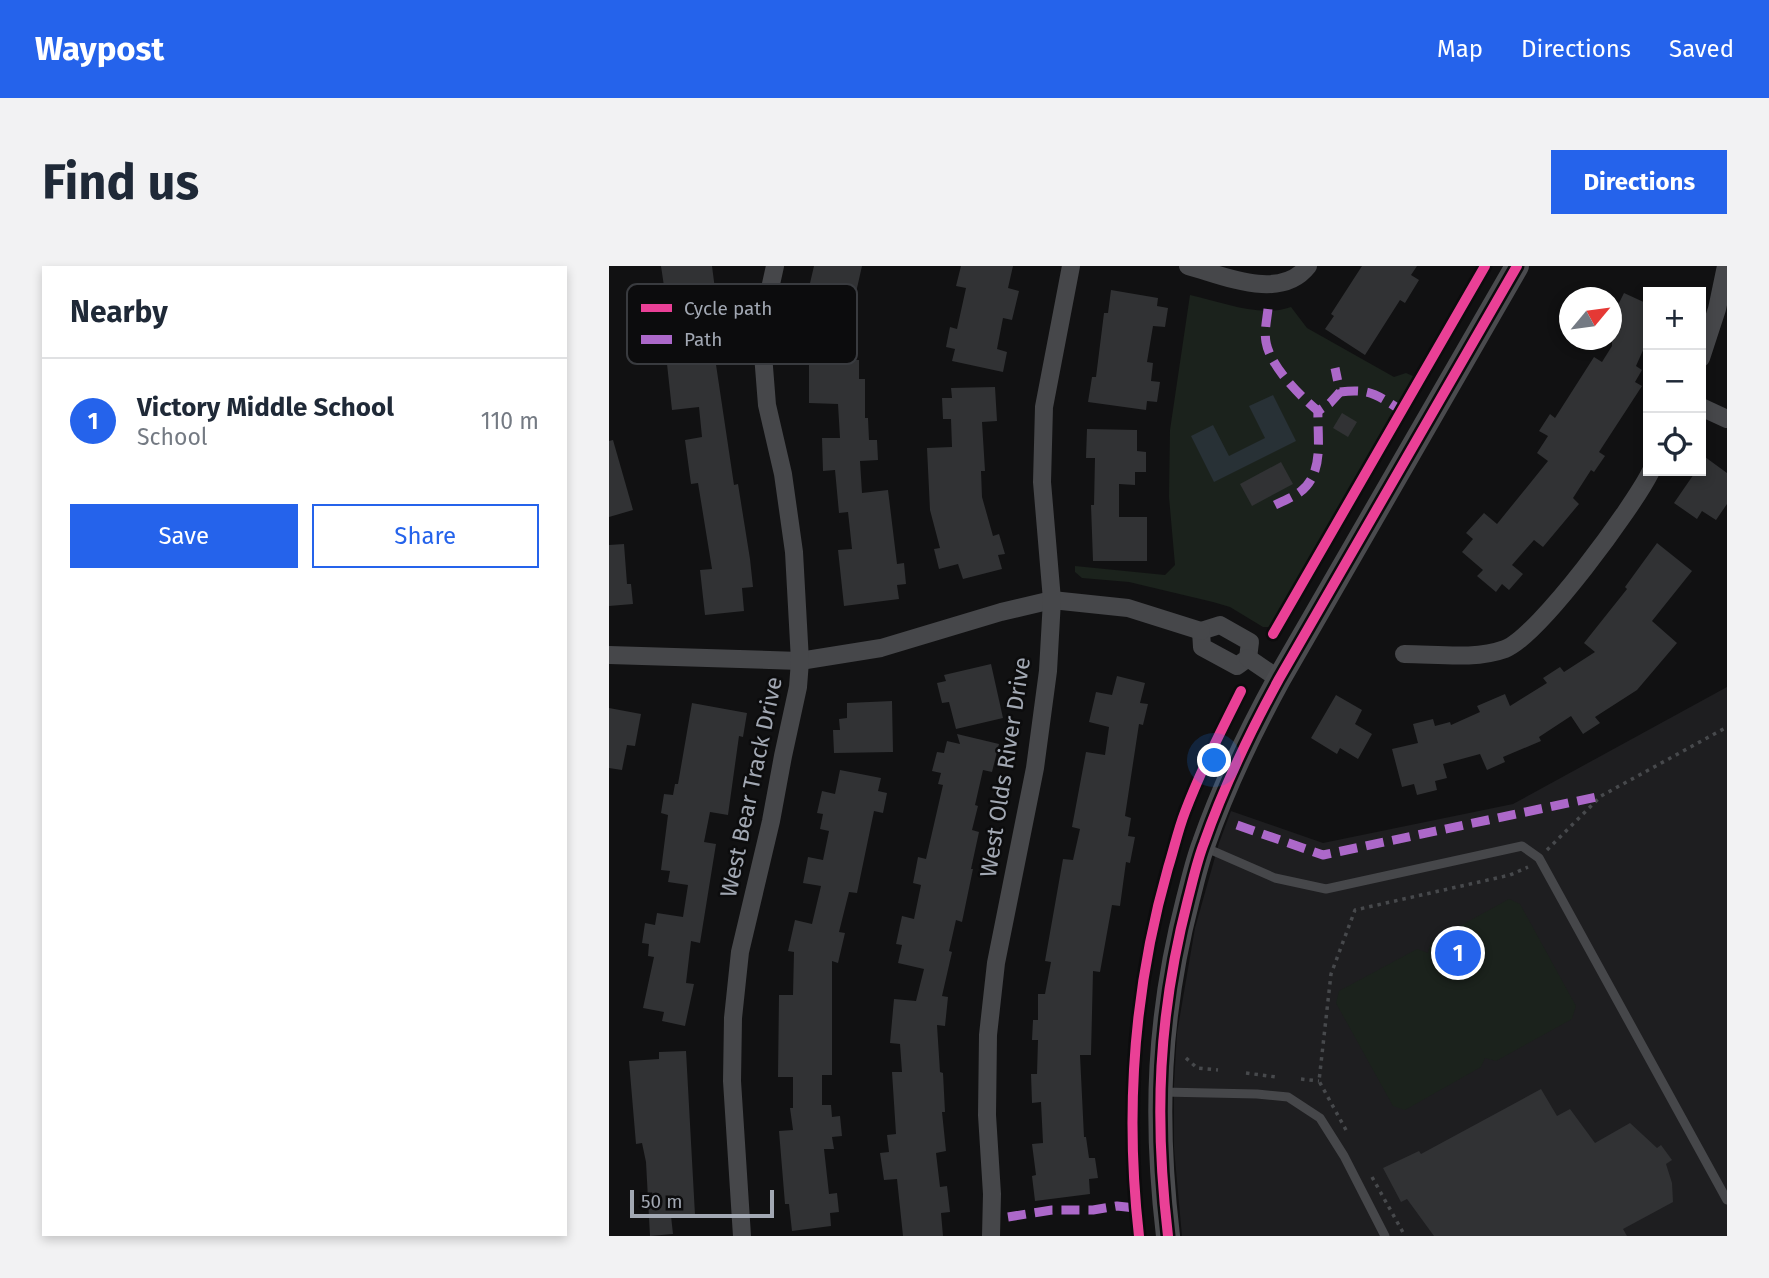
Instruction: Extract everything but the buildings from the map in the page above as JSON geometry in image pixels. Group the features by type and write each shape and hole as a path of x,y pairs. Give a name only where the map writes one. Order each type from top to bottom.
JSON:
{"street":[{"name":"West Bear Track Drive","path":"771,284 775,266"},
{"name":"West Olds River Drive","path":"991,1236 992,1194 987,1115 988,1035 998,950 1035,768 1048,671 1052,600 1042,481 1044,407 1071,266"},
{"path":"1188,266 1263,285 1291,280 1308,266"},
{"path":"1168,1236 1163,1193 1159,1092 1163,1028 1175,951 1202,846 1245,742 1279,679 1517,266"},
{"path":"1704,350 1727,266"},
{"name":"West Bear Track Drive","path":"742,1236 732,1081 733,1018 740,952 771,821 798,687 800,661 794,552 783,474 767,405 764,364"},
{"path":"1706,409 1727,419"},
{"path":"1404,654 1484,654 1508,648 1529,634 1591,560 1648,476"},
{"path":"609,655 800,661 881,648 1001,612 1052,600 1128,608 1201,631 1220,625 1250,642 1248,659"},
{"path":"1201,631 1202,647 1237,666 1248,659"},
{"path":"1248,659 1279,679"}],"lane":[{"path":"1202,846 1275,878 1326,889 1522,846 1539,858 1727,1200"},
{"path":"1159,1092 1289,1097 1320,1118 1344,1157 1385,1236"}],"path":[{"path":"1352,1141 1319,1082 1331,974 1355,910 1524,870 1601,796 1727,727"},
{"path":"1187,1058 1197,1068 1218,1070"},
{"path":"1245,1073 1276,1077"},
{"path":"1301,1079 1319,1082"},
{"path":"1372,1177 1405,1236"}],"shaded area":[{"path":"1190,295 1254,310 1291,307 1307,328 1394,377 1406,373 1415,377 1271,627 1263,627 1230,607 1213,602 1129,582 1082,578 1075,572 1075,566 1165,575 1175,565 1169,497 1170,430"},
{"path":"1273,395 1296,441 1214,482 1191,436 1213,425 1229,456 1265,438 1249,406"},
{"path":"1727,687 1727,1236 1182,1236 1174,1148 1177,1033 1195,928 1231,811 1323,843 1513,804"},
{"path":"1509,899 1520,904 1576,1006 1572,1019 1496,1061 1485,1058 1481,1067 1405,1110 1393,1106 1336,1003 1339,991 1417,949 1428,953 1431,942"}],"marked path":[{"path":"1268,309 1265,338 1273,361 1295,389 1318,411 1340,392 1335,368"},
{"path":"1340,392 1359,391 1373,394 1402,411"},
{"path":"1275,505 1300,492 1313,475 1318,454 1318,411"},
{"path":"1237,825 1323,855 1601,796"},
{"path":"1008,1217 1052,1210 1093,1210 1117,1206 1136,1208"}],"cycle path":[{"path":"1273,634 1485,266"},
{"path":"1168,1236 1161,1149 1161,1066 1170,984 1193,878 1202,850 1238,760 1279,679 1517,266"},
{"path":"1139,1236 1133,1097 1135,1050 1147,958 1168,868 1191,796 1241,691"}],"place":[{"name":"Victory Middle School","path":"1458,953"}]}
